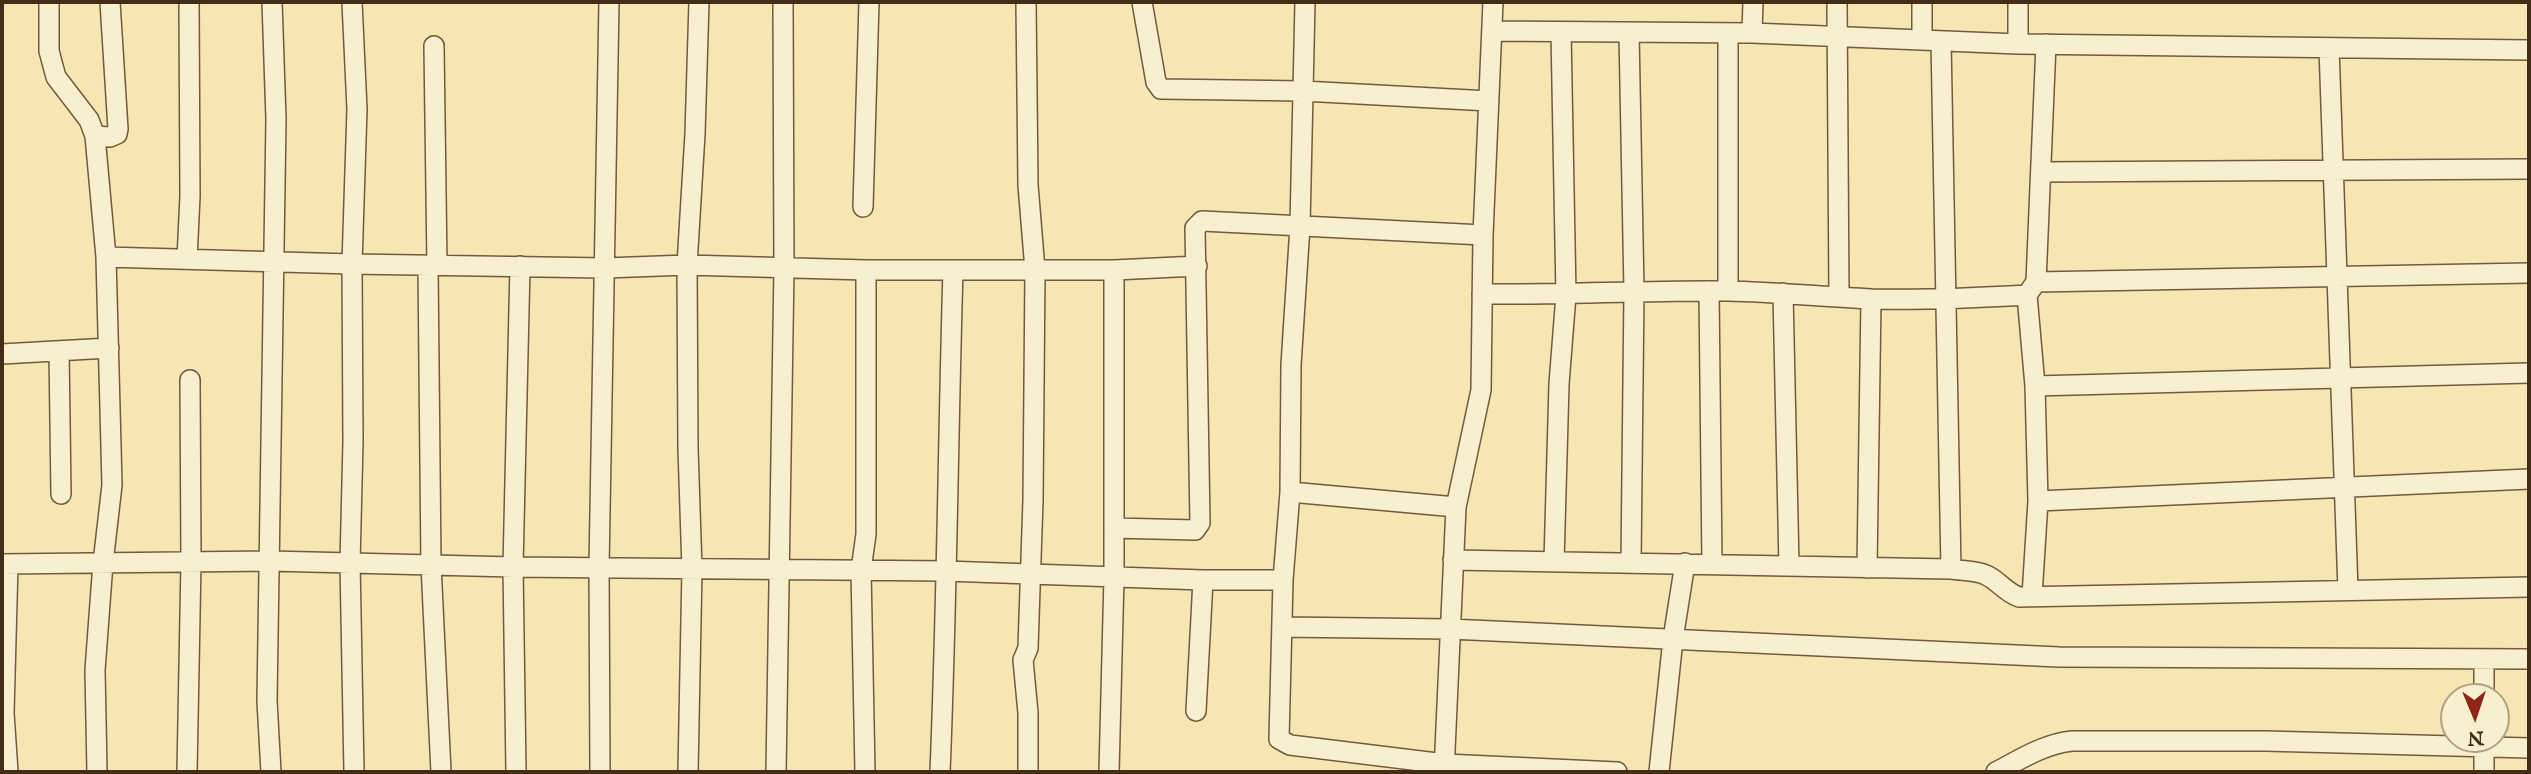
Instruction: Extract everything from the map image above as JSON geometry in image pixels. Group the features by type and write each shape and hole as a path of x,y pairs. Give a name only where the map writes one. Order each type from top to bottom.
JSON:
{"street":[{"path":"49,2 49,51 56,77 89,120 95,136 106,257 112,485 95,670 97,772"},
{"path":"95,136 110,137 117,134 118,129 110,2"},
{"path":"187,259 190,196 189,2"},
{"path":"271,772 267,701 275,119 272,2"},
{"path":"352,2 356,109 350,563 354,772"},
{"path":"600,772 599,568 609,2"},
{"path":"688,772 692,569 687,265 699,2"},
{"path":"776,772 783,268 783,2"},
{"path":"863,207 869,2"},
{"path":"1026,2 1028,185 1035,270 1031,575 1028,648 1024,660 1028,713 1028,772"},
{"path":"1142,2 1156,82 1161,89 1303,91 1489,101"},
{"path":"1305,2 1300,226 1291,365 1290,492 1283,580 1279,739 1290,745 1445,768 1617,772"},
{"path":"1445,768 1456,506 1481,390 1483,235 1493,2"},
{"path":"1752,33 1753,2"},
{"path":"1837,2 1835,38 1839,296"},
{"path":"1922,2 1931,41 1947,299 1951,569"},
{"path":"2018,2 2018,44"},
{"path":"1492,32 1752,33 2018,44 2529,50"},
{"path":"1554,562 1558,410 1566,295 1561,32"},
{"path":"1629,33 1634,291 1631,563"},
{"path":"1712,564 1728,33"},
{"path":"2032,596 2038,501 2032,289 2041,172 2046,44"},
{"path":"434,46 430,565 441,772"},
{"path":"2329,48 2348,590"},
{"path":"2041,172 2529,169"},
{"path":"1114,528 1195,530 1200,523 1195,228 1202,221 1483,235"},
{"path":"106,257 605,268 687,265 866,270 1114,270 1197,266"},
{"path":"516,772 513,567 520,266"},
{"path":"865,772 861,570 866,534 866,270"},
{"path":"940,772 953,270"},
{"path":"1108,772 1114,577 1114,270"},
{"path":"1482,294 1719,291 1871,299 1947,299 2032,289 2336,276 2529,273"},
{"path":"1783,293 1789,566"},
{"path":"1867,568 1871,299"},
{"path":"2,354 109,348"},
{"path":"59,351 61,494"},
{"path":"2035,386 2529,373"},
{"path":"187,772 191,562 190,380"},
{"path":"2038,501 2529,479"},
{"path":"1290,492 1456,506"},
{"path":"1453,560 1951,569 1983,573 1997,582 2006,593 2019,597 2529,587"},
{"path":"8,772 4,713 5,564 270,561 513,567 945,571 1203,580 1283,580"},
{"path":"1659,772 1673,639 1685,563"},
{"path":"1196,711 1203,580"},
{"path":"1282,627 1450,629 2059,657 2529,659"},
{"path":"2484,659 2484,683"},
{"path":"1996,772 2037,750 2072,741 2440,743"},
{"path":"2510,746 2529,748"},
{"path":"2484,753 2484,772"}]}
